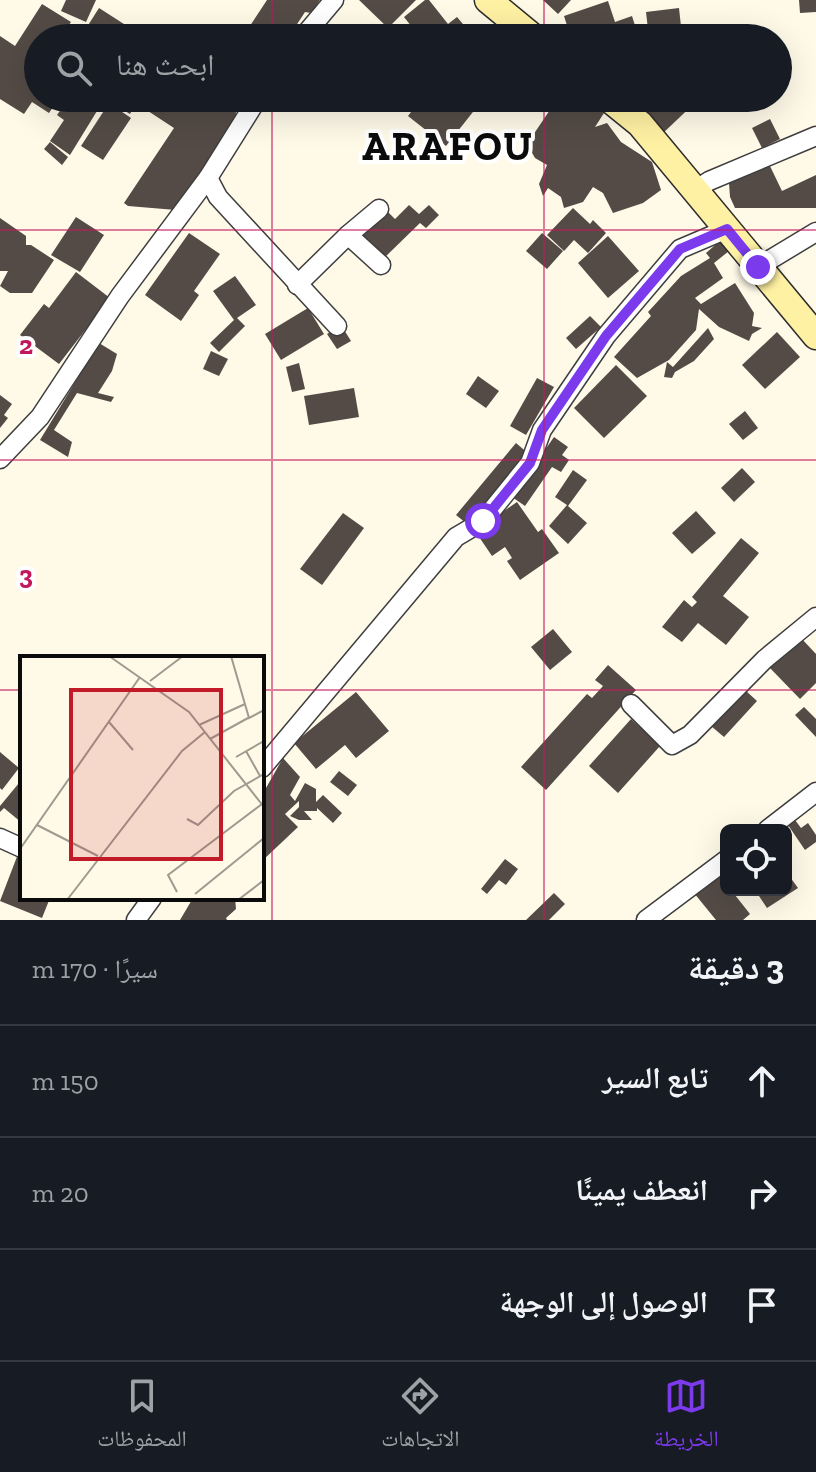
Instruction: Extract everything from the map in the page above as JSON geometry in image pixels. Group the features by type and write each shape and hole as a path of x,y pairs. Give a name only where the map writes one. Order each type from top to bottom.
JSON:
{"main road":[{"path":"488,0 517,24"},
{"path":"625,112 640,124 816,336"}],"street":[{"path":"314,24 334,0"},
{"path":"0,459 40,417 120,296 208,178 249,112"},
{"path":"695,190 709,181 816,136"},
{"path":"208,178 218,197 337,326"},
{"path":"297,285 379,209"},
{"path":"264,766 456,537 483,521 530,463 542,430 606,336 680,249 727,229"},
{"path":"758,267 816,232"},
{"path":"348,235 381,265"},
{"path":"631,704 672,745 690,735 765,659 816,617"},
{"path":"775,824 816,792"},
{"path":"0,838 20,847"},
{"path":"646,920 720,864"},
{"path":"136,920 146,900"}],"building":[{"path":"66,0 96,0 86,22 61,11"},
{"path":"267,0 320,0 311,13 305,12 297,24 251,24"},
{"path":"359,0 416,0 392,24 384,24"},
{"path":"429,0 448,24 410,24 404,17"},
{"path":"543,0 571,0 558,14"},
{"path":"799,0 816,0 816,12 800,13"},
{"path":"608,1 615,22 632,16 635,24 567,24 564,16"},
{"path":"42,4 71,22 70,24 29,24"},
{"path":"99,8 124,24 89,24"},
{"path":"679,8 681,24 647,24 646,12"},
{"path":"457,17 463,24 448,24"},
{"path":"24,32 24,114 0,99 0,36 15,46"},
{"path":"59,112 96,112 70,155 50,141 64,120 57,115"},
{"path":"103,112 122,112 131,118 103,160 81,146"},
{"path":"150,112 236,112 235,122 176,210 128,206 124,203 174,128"},
{"path":"411,112 473,112 446,146 408,116"},
{"path":"549,112 602,112 595,127 607,123 621,142 652,162 661,190 643,203 613,213 603,193 593,187 583,202 564,208 561,197 548,188 543,196 539,184 547,165 535,158 527,144"},
{"path":"639,112 685,112 661,135"},
{"path":"770,119 780,139 762,148 752,128"},
{"path":"50,142 68,157 62,165 44,149"},
{"path":"769,164 782,191 816,175 816,208 735,208 729,183"},
{"path":"409,205 419,214 429,205 439,215 426,228 420,223 380,262 357,239 386,210 395,219"},
{"path":"573,208 590,224 593,220 606,233 588,253 574,240 564,251 547,235"},
{"path":"76,217 104,235 80,272 51,255"},
{"path":"0,218 26,236 26,245 54,260 32,293 10,293 0,286 8,271 0,271"},
{"path":"189,233 220,254 194,291 199,295 181,321 145,295"},
{"path":"542,233 563,251 547,269 526,251"},
{"path":"608,236 639,271 608,298 578,263"},
{"path":"721,240 729,251 714,263 723,278 695,298 701,304 735,283 754,313 752,326 762,328 752,334 749,341 719,327 699,309 696,330 669,360 637,378 614,357 651,316 648,312 681,276 710,258 706,253"},
{"path":"76,272 110,298 59,364 20,335 44,304 49,308"},
{"path":"235,276 256,305 237,318 245,326 219,352 210,343 234,320 213,291"},
{"path":"308,308 324,334 281,360 265,334"},
{"path":"590,316 601,327 576,349 566,338"},
{"path":"341,325 351,341 337,349 327,334"},
{"path":"708,328 714,339 694,361 675,372 672,378 664,377 667,362 673,367"},
{"path":"777,332 800,357 765,389 742,365"},
{"path":"99,343 117,354 112,371 98,393 114,397 111,402 77,393 54,430 72,442 68,457 40,440"},
{"path":"211,351 228,359 219,376 203,369"},
{"path":"299,363 305,389 292,392 286,367"},
{"path":"616,365 647,396 604,438 574,408"},
{"path":"478,376 499,391 486,408 466,394"},
{"path":"537,378 554,387 526,435 510,426"},
{"path":"354,388 359,417 309,425 304,396"},
{"path":"0,395 12,404 4,415 8,418 0,428"},
{"path":"745,411 758,428 743,440 729,424"},
{"path":"554,437 568,447 562,455 569,460 561,472 552,467 525,506 512,497"},
{"path":"516,443 530,455 471,527 456,515"},
{"path":"742,468 755,482 734,502 721,488"},
{"path":"573,470 587,480 568,506 587,523 568,544 549,526 567,505 555,497"},
{"path":"517,502 538,532 542,529 559,553 520,580 507,561 512,558 505,547 492,556 475,531"},
{"path":"696,511 716,533 692,554 672,533"},
{"path":"343,513 364,528 322,585 300,569"},
{"path":"741,538 759,553 723,596 749,617 726,645 698,623 682,642 662,627 684,600 692,607 697,602 692,597"},
{"path":"553,629 572,652 550,670 531,647"},
{"path":"801,638 816,654 816,683 800,699 770,668"},
{"path":"608,665 636,690 546,790 521,767 587,694 592,698 603,686 595,680"},
{"path":"745,690 757,701 724,737 711,726"},
{"path":"356,692 389,731 356,758 345,745 316,769 294,743"},
{"path":"804,707 816,719 816,737 795,715"},
{"path":"631,719 660,746 618,793 589,766"},
{"path":"0,752 19,768 2,790 0,788"},
{"path":"283,758 300,777 290,795 295,801 305,783 316,789 316,802 323,795 342,813 333,823 317,808 317,811 304,811 312,820 299,820 290,816 299,807 299,801 285,814 298,827 264,859 264,791"},
{"path":"339,771 357,785 348,796 330,782"},
{"path":"20,784 20,821 4,808 0,812 0,806"},
{"path":"795,820 801,828 808,823 816,835 816,842 805,850 789,824"},
{"path":"20,854 20,900 49,900 42,918 0,901"},
{"path":"505,859 518,869 506,885 499,880 487,894 481,889"},
{"path":"718,874 720,896 736,896 750,914 743,920 716,920 694,893"},
{"path":"554,893 565,904 549,920 526,920"},
{"path":"759,896 786,896 767,908"},
{"path":"192,900 235,900 236,909 227,920 180,920"}],"district":[{"name":"ARAFOU","path":"448,146"}],"route":[{"path":"483,521 530,463 542,430 606,336 680,249 727,229 758,267"}]}
